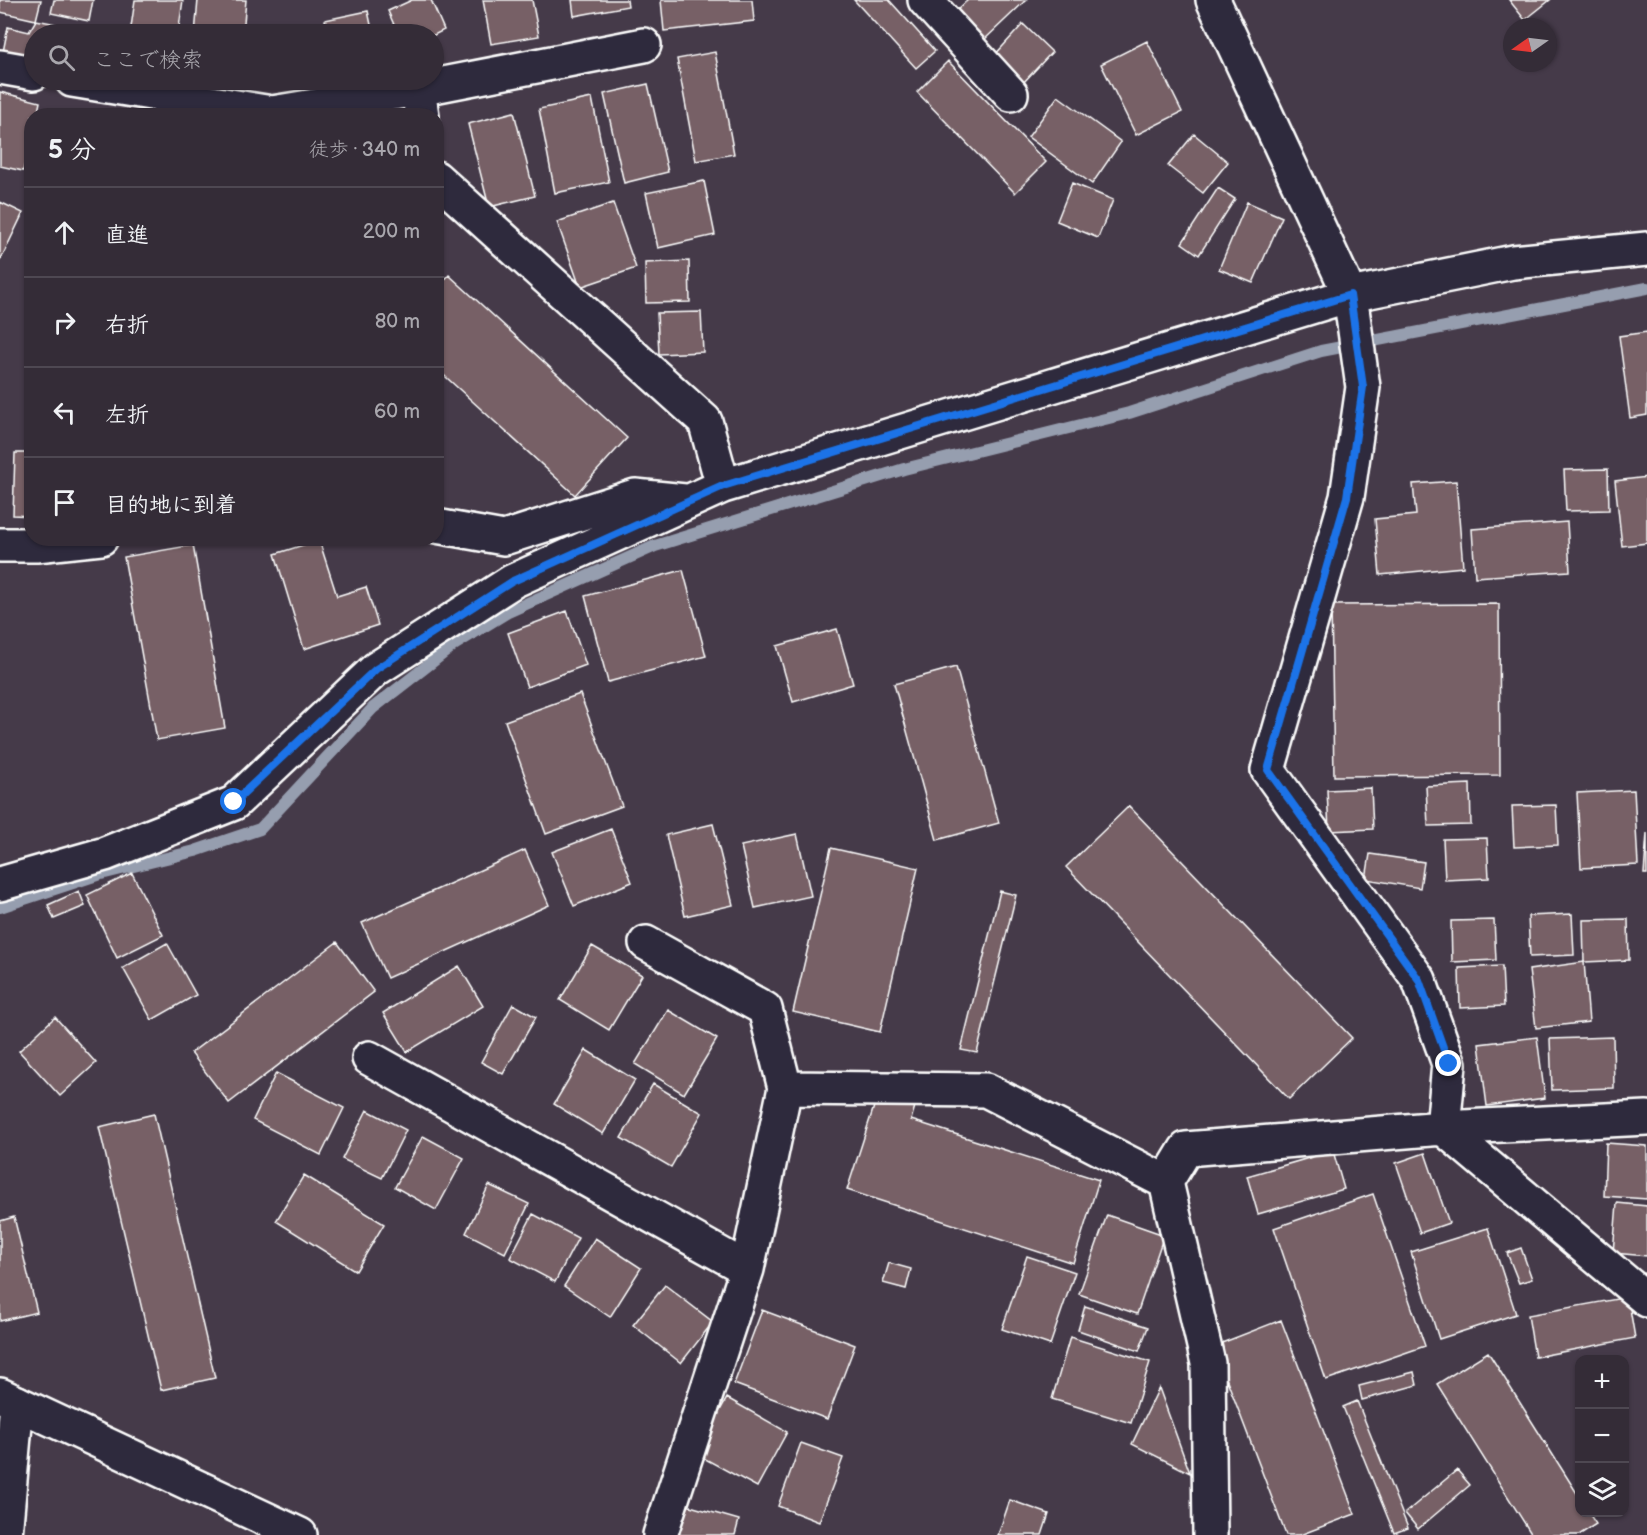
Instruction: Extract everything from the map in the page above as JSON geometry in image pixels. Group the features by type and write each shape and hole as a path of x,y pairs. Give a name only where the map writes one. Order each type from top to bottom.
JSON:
{"street":[{"path":"925,0 1011,94"},
{"path":"1213,0 1350,295 1363,387 1347,497 1268,770 1419,980 1449,1064 1443,1128"},
{"path":"339,108 420,102 644,45"},
{"path":"0,68 24,72"},
{"path":"133,90 242,108"},
{"path":"444,185 705,421 723,486"},
{"path":"0,884 105,854 234,802 376,669 513,581 723,486 1350,295 1513,262 1647,249"},
{"path":"444,527 504,538 635,496 687,501"},
{"path":"0,545 24,545"},
{"path":"646,943 765,1009 785,1088 747,1269 660,1535"},
{"path":"369,1058 747,1269"},
{"path":"785,1088 986,1090 1166,1182"},
{"path":"1210,1535 1208,1363 1166,1182 1186,1149 1443,1128 1647,1118"},
{"path":"1443,1128 1647,1300"},
{"path":"5,1535 13,1447 8,1399"},
{"path":"8,1399 300,1535"}],"building":[{"path":"0,0 41,0 36,20 0,12"},
{"path":"54,0 93,0 89,21 51,13"},
{"path":"135,0 183,0 179,24 131,24"},
{"path":"198,0 246,0 244,24 196,24"},
{"path":"412,0 431,0 441,24 394,24 388,11"},
{"path":"483,0 532,0 539,36 491,44"},
{"path":"572,0 627,0 628,6 574,16"},
{"path":"661,0 752,0 754,21 664,31"},
{"path":"854,0 889,0 935,51 916,68"},
{"path":"968,0 1026,0 983,41 956,11"},
{"path":"1509,0 1550,0 1528,18 1523,18"},
{"path":"368,11 371,24 326,24 325,20"},
{"path":"36,20 57,24 34,24"},
{"path":"1023,24 1052,52 1022,84 993,57"},
{"path":"8,27 24,31 24,62 2,57"},
{"path":"1147,41 1182,112 1136,135 1101,64"},
{"path":"715,52 734,154 696,161 677,59"},
{"path":"948,61 1046,162 1015,193 917,92"},
{"path":"648,84 668,172 624,183 604,94"},
{"path":"0,92 40,102 39,108 24,108 23,171 0,166"},
{"path":"1058,96 1121,142 1092,184 1028,137"},
{"path":"592,98 609,182 555,193 539,109"},
{"path":"514,112 535,196 489,207 468,124"},
{"path":"1194,134 1228,162 1203,193 1168,166"},
{"path":"704,181 715,235 658,248 646,193"},
{"path":"1072,183 1113,200 1098,238 1057,221"},
{"path":"1218,188 1235,199 1199,255 1182,243"},
{"path":"0,202 23,213 0,261"},
{"path":"1247,202 1282,217 1253,283 1219,269"},
{"path":"613,203 636,268 580,287 557,222"},
{"path":"689,261 690,302 646,303 645,263"},
{"path":"449,275 627,438 575,495 444,375 444,280"},
{"path":"701,312 703,352 659,354 657,313"},
{"path":"1647,332 1647,415 1630,418 1619,336"},
{"path":"15,453 24,453 24,516 13,515"},
{"path":"1608,469 1609,510 1566,511 1564,470"},
{"path":"1647,477 1647,543 1622,546 1615,481"},
{"path":"1456,481 1463,567 1380,575 1375,519 1416,515 1413,484"},
{"path":"1567,522 1570,571 1475,577 1472,529"},
{"path":"193,546 225,728 157,740 124,557"},
{"path":"300,546 321,546 337,596 366,587 378,625 304,649 275,554"},
{"path":"683,570 706,656 608,682 585,596"},
{"path":"1499,604 1500,775 1334,776 1331,605"},
{"path":"567,611 586,665 527,687 508,633"},
{"path":"837,629 853,684 793,702 777,646"},
{"path":"956,667 999,823 937,840 894,684"},
{"path":"580,694 622,806 546,834 505,721"},
{"path":"1470,784 1471,825 1428,826 1426,786"},
{"path":"1371,788 1373,829 1329,831 1327,790"},
{"path":"1634,790 1638,865 1581,868 1577,793"},
{"path":"1556,805 1558,845 1514,847 1512,806"},
{"path":"1129,806 1352,1038 1289,1099 1066,867"},
{"path":"713,824 733,905 685,916 666,835"},
{"path":"611,829 632,882 574,906 552,852"},
{"path":"1647,833 1647,874 1644,874"},
{"path":"797,834 811,896 755,908 741,846"},
{"path":"1487,838 1489,878 1445,880 1443,839"},
{"path":"831,848 918,868 880,1032 793,1012"},
{"path":"525,850 549,905 387,978 362,923"},
{"path":"1370,854 1424,862 1420,888 1366,879"},
{"path":"132,873 163,935 117,958 87,895"},
{"path":"79,891 85,906 54,919 48,905"},
{"path":"1000,891 1016,895 977,1053 961,1050"},
{"path":"1572,914 1574,955 1530,957 1528,916"},
{"path":"1628,919 1629,960 1584,962 1583,920"},
{"path":"1494,920 1496,960 1452,962 1451,921"},
{"path":"337,942 374,992 229,1103 191,1053"},
{"path":"167,943 196,995 152,1020 123,968"},
{"path":"592,946 642,975 609,1030 560,1000"},
{"path":"1584,962 1589,1022 1536,1028 1529,970"},
{"path":"1584,962 1589,1022 1536,1028 1529,970"},
{"path":"459,966 483,1006 407,1052 383,1013"},
{"path":"1502,966 1504,1006 1460,1008 1459,968"},
{"path":"513,1004 536,1017 503,1074 481,1062"},
{"path":"668,1010 717,1039 684,1094 635,1064"},
{"path":"55,1017 96,1063 60,1096 19,1051"},
{"path":"1537,1037 1545,1098 1487,1106 1479,1044"},
{"path":"1537,1037 1545,1098 1487,1106 1479,1044"},
{"path":"1613,1037 1614,1088 1552,1090 1550,1039"},
{"path":"1613,1037 1614,1088 1552,1090 1550,1039"},
{"path":"586,1050 635,1080 603,1134 554,1104"},
{"path":"276,1073 344,1108 321,1155 253,1120"},
{"path":"653,1084 702,1113 671,1167 621,1138"},
{"path":"879,1091 916,1103 911,1120 1099,1180 1073,1263 847,1190"},
{"path":"879,1091 916,1103 911,1120 1099,1180 1073,1263 847,1190"},
{"path":"367,1110 406,1130 382,1178 342,1159"},
{"path":"154,1114 215,1378 161,1390 99,1127"},
{"path":"423,1136 464,1158 436,1210 395,1187"},
{"path":"1606,1143 1647,1146 1647,1199 1604,1196"},
{"path":"1606,1143 1647,1146 1647,1199 1604,1196"},
{"path":"1333,1151 1344,1189 1258,1214 1247,1176"},
{"path":"1425,1153 1449,1223 1420,1233 1396,1163"},
{"path":"1425,1153 1449,1223 1420,1233 1396,1163"},
{"path":"304,1175 384,1224 356,1271 276,1221"},
{"path":"489,1185 529,1204 505,1253 466,1233"},
{"path":"1373,1194 1425,1346 1326,1380 1274,1228"},
{"path":"1373,1194 1425,1346 1326,1380 1274,1228"},
{"path":"1617,1203 1647,1206 1647,1256 1613,1253"},
{"path":"1617,1203 1647,1206 1647,1256 1613,1253"},
{"path":"533,1214 578,1238 555,1282 510,1258"},
{"path":"533,1214 578,1238 555,1282 510,1258"},
{"path":"1107,1215 1164,1235 1137,1314 1079,1294"},
{"path":"1107,1215 1164,1235 1137,1314 1079,1294"},
{"path":"14,1217 37,1312 0,1321 0,1221"},
{"path":"1488,1228 1516,1314 1439,1339 1411,1252"},
{"path":"1488,1228 1516,1314 1439,1339 1411,1252"},
{"path":"595,1238 641,1268 610,1317 564,1286"},
{"path":"595,1238 641,1268 610,1317 564,1286"},
{"path":"1521,1248 1532,1279 1519,1283 1507,1253"},
{"path":"1521,1248 1532,1279 1519,1283 1507,1253"},
{"path":"1027,1256 1075,1272 1050,1345 1002,1329"},
{"path":"889,1263 911,1269 906,1289 883,1283"},
{"path":"889,1263 911,1269 906,1289 883,1283"},
{"path":"665,1285 713,1322 681,1363 633,1325"},
{"path":"665,1285 713,1322 681,1363 633,1325"},
{"path":"1628,1297 1635,1338 1535,1357 1528,1315"},
{"path":"1628,1297 1635,1338 1535,1357 1528,1315"},
{"path":"1085,1306 1148,1327 1139,1351 1078,1330"},
{"path":"1085,1306 1148,1327 1139,1351 1078,1330"},
{"path":"762,1310 855,1345 827,1419 734,1384"},
{"path":"762,1310 855,1345 827,1419 734,1384"},
{"path":"1281,1320 1355,1514 1300,1535 1286,1535 1214,1346"},
{"path":"1281,1320 1355,1514 1300,1535 1286,1535 1214,1346"},
{"path":"1070,1337 1150,1362 1131,1423 1052,1399"},
{"path":"1070,1337 1150,1362 1131,1423 1052,1399"},
{"path":"1488,1352 1575,1490 1575,1517 1591,1517 1596,1524 1579,1535 1532,1535 1437,1384"},
{"path":"1488,1352 1575,1490 1575,1517 1591,1517 1596,1524 1579,1535 1532,1535 1437,1384"},
{"path":"1414,1372 1417,1385 1362,1400 1359,1386"},
{"path":"1159,1388 1190,1473 1132,1444"},
{"path":"1159,1388 1190,1473 1132,1444"},
{"path":"727,1398 787,1432 757,1487 696,1454"},
{"path":"727,1398 787,1432 757,1487 696,1454"},
{"path":"1357,1401 1408,1528 1394,1533 1343,1407"},
{"path":"1357,1401 1408,1528 1394,1533 1343,1407"},
{"path":"801,1443 843,1458 819,1522 778,1506"},
{"path":"801,1443 843,1458 819,1522 778,1506"},
{"path":"1457,1470 1470,1485 1418,1529 1405,1513"},
{"path":"1457,1470 1470,1485 1418,1529 1405,1513"},
{"path":"1010,1500 1049,1514 1042,1535 998,1535"},
{"path":"1010,1500 1049,1514 1042,1535 998,1535"},
{"path":"683,1504 739,1520 735,1535 675,1535"},
{"path":"683,1504 739,1520 735,1535 675,1535"}],"waterway":[{"path":"0,907 97,875 195,851 260,829 373,708 454,645 508,612 655,546 904,469 1129,413 1321,351 1647,288"}],"route":[{"path":"234,802 376,669 513,581 687,501 723,486 1350,295 1363,387 1347,497 1268,770 1419,980 1449,1064"}]}
